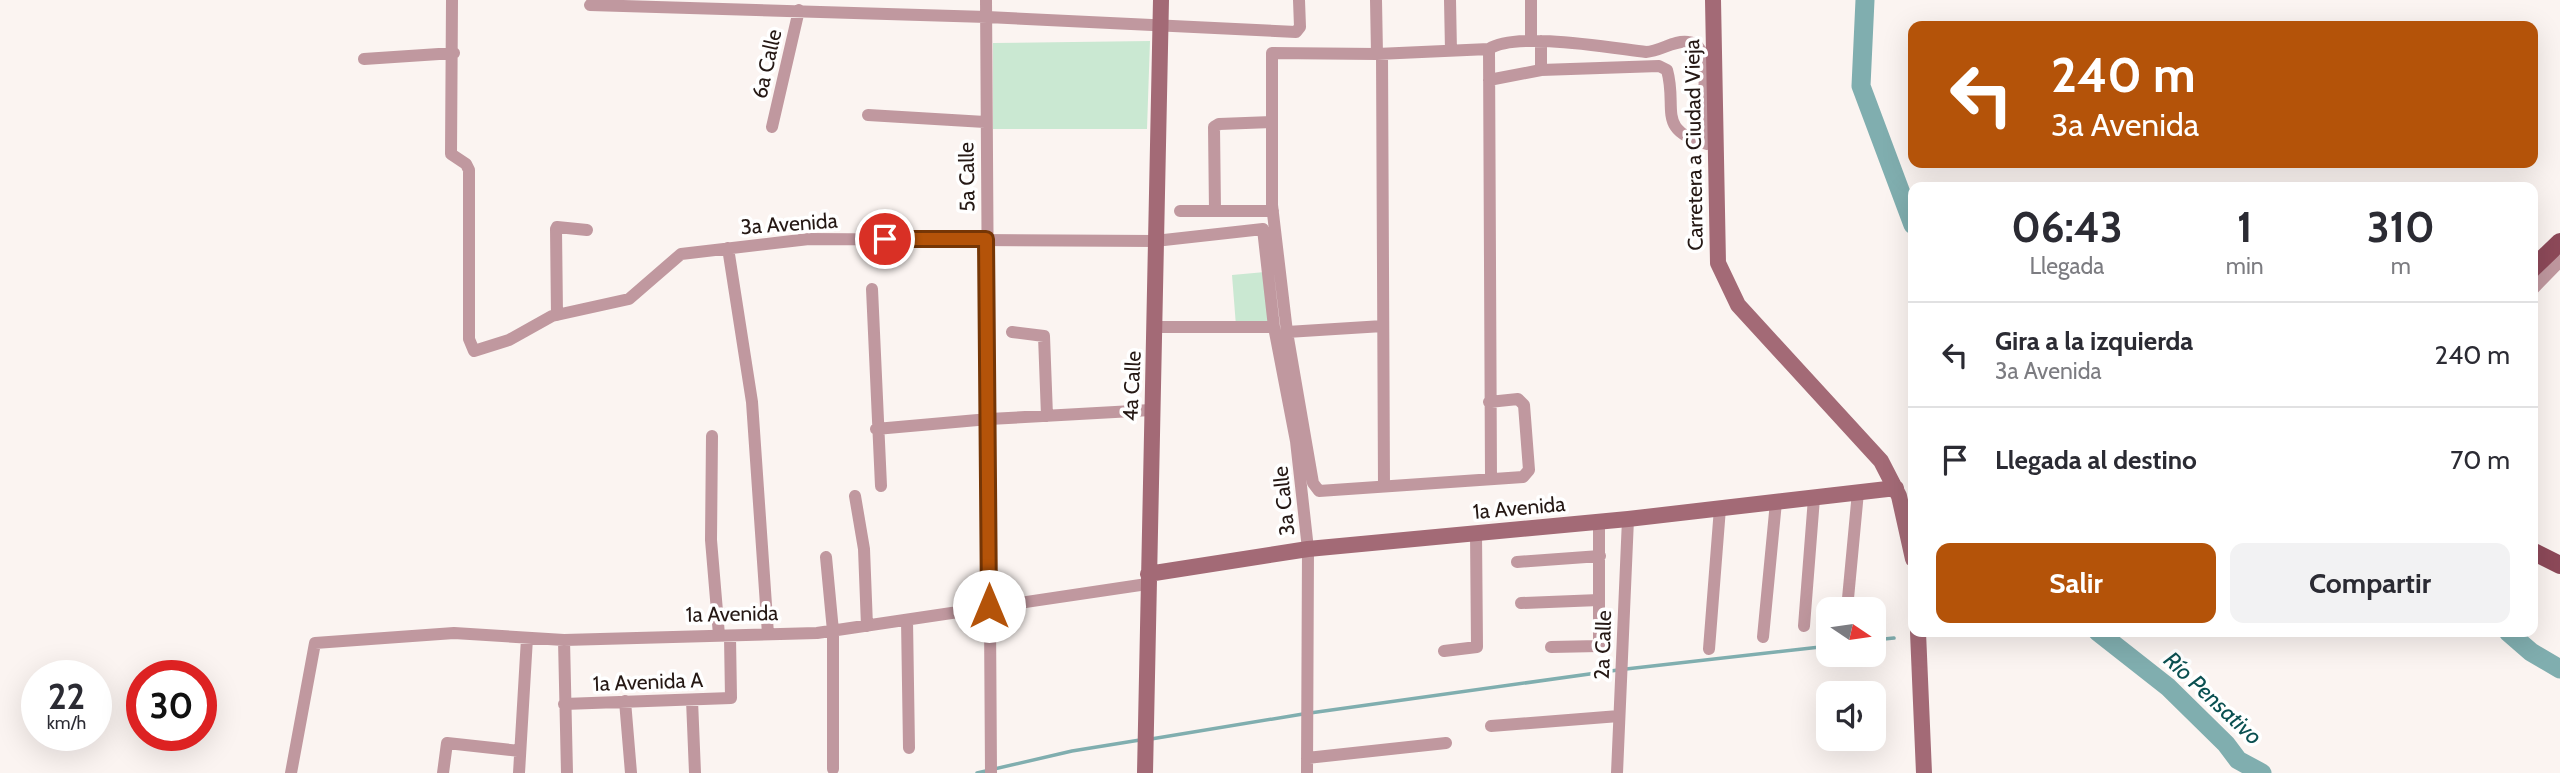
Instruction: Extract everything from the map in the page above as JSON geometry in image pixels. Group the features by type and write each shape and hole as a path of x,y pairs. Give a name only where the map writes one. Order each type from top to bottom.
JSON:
{"main road":[{"name":"4a Calle","path":"1145,773 1161,0"},
{"name":"Carretera a Ciudad Vieja","path":"1713,0 1710,145 1718,262 1738,305 1881,461 1897,492 1908,532"},
{"path":"2538,263 2560,242"},
{"name":"1a Avenida","path":"1148,579 1308,549 1628,519 1858,492 1897,492"},
{"path":"2538,554 2560,565"},
{"path":"1918,637 1924,773"}],"street":[{"path":"364,59 454,53 452,0"},
{"name":"5a Calle","path":"986,0 990,769"},
{"path":"590,5 722,4 799,10 1296,32 1300,27 1299,0"},
{"path":"1376,0 1379,54 1384,486"},
{"path":"1450,0 1451,51"},
{"path":"1531,0 1541,70"},
{"name":"6a Calle","path":"772,127 799,10"},
{"path":"1489,402 1518,399 1524,405 1529,470 1523,477 1319,491 1313,483 1287,332 1273,211 1272,53 1379,54 1451,51 1489,49 1497,43 1536,41 1646,52 1660,51 1677,43 1690,42 1699,47 1705,57 1706,76 1700,123 1710,145"},
{"path":"1489,49 1491,478"},
{"name":"3a Avenida","path":"454,53 451,154 466,164 468,170 474,351 509,340 540,320 629,299 681,254 809,239 1155,241 1263,229"},
{"path":"1489,80 1541,70 1660,66 1667,70 1670,108 1676,129 1685,138 1710,145"},
{"path":"868,115 985,122"},
{"path":"1214,211 1214,127 1219,124 1272,122"},
{"path":"1180,211 1273,211"},
{"path":"557,315 556,229 558,226 587,230"},
{"name":"3a Calle","path":"1263,229 1274,327 1296,441 1308,549 1307,773"},
{"path":"728,248 752,401 768,634"},
{"path":"2538,284 2560,261"},
{"path":"872,289 876,429 881,486"},
{"path":"1287,332 1383,326"},
{"path":"1156,327 1274,327"},
{"path":"1012,332 1044,336 1047,416"},
{"path":"876,429 989,419 1151,410"},
{"path":"712,436 711,540 724,636"},
{"path":"1848,597 1858,492"},
{"path":"855,496 865,561 867,626"},
{"path":"1804,626 1814,498"},
{"path":"1763,637 1776,502"},
{"path":"1709,649 1720,508"},
{"name":"2a Calle","path":"1617,773 1628,519"},
{"path":"1551,647 1599,646 1599,522"},
{"path":"1444,651 1477,648 1476,533"},
{"path":"1517,562 1600,556"},
{"path":"826,557 833,631 833,769"},
{"name":"1a Avenida","path":"291,773 315,643 454,634 564,640 833,631 1148,579"},
{"path":"1521,603 1599,600"},
{"path":"907,620 909,748"},
{"name":"1a Avenida A","path":"564,704 732,696 724,636"},
{"path":"519,773 527,638"},
{"path":"564,640 567,773"},
{"path":"692,700 695,773"},
{"path":"625,701 631,773"},
{"path":"1490,726 1619,716"},
{"path":"443,773 447,743 520,751"},
{"path":"1307,758 1446,743"}],"green space":[{"path":"1150,41 1147,129 993,129 993,43"},
{"path":"1265,272 1270,323 1236,326 1232,275"}],"waterway":[{"path":"1865,0 1861,86 1908,212"},
{"name":"Río Pensativo","path":"2104,637 2168,687 2226,744 2238,760 2262,773"},
{"path":"2514,637 2531,652 2560,669"},
{"path":"1886,639 1894,638"},
{"path":"1626,669 1816,647"},
{"path":"1310,713 1618,670"},
{"path":"1151,739 1303,714"},
{"path":"977,773 1072,751 1140,740"}],"route":[{"path":"885,239 986,239 989,606"}]}
